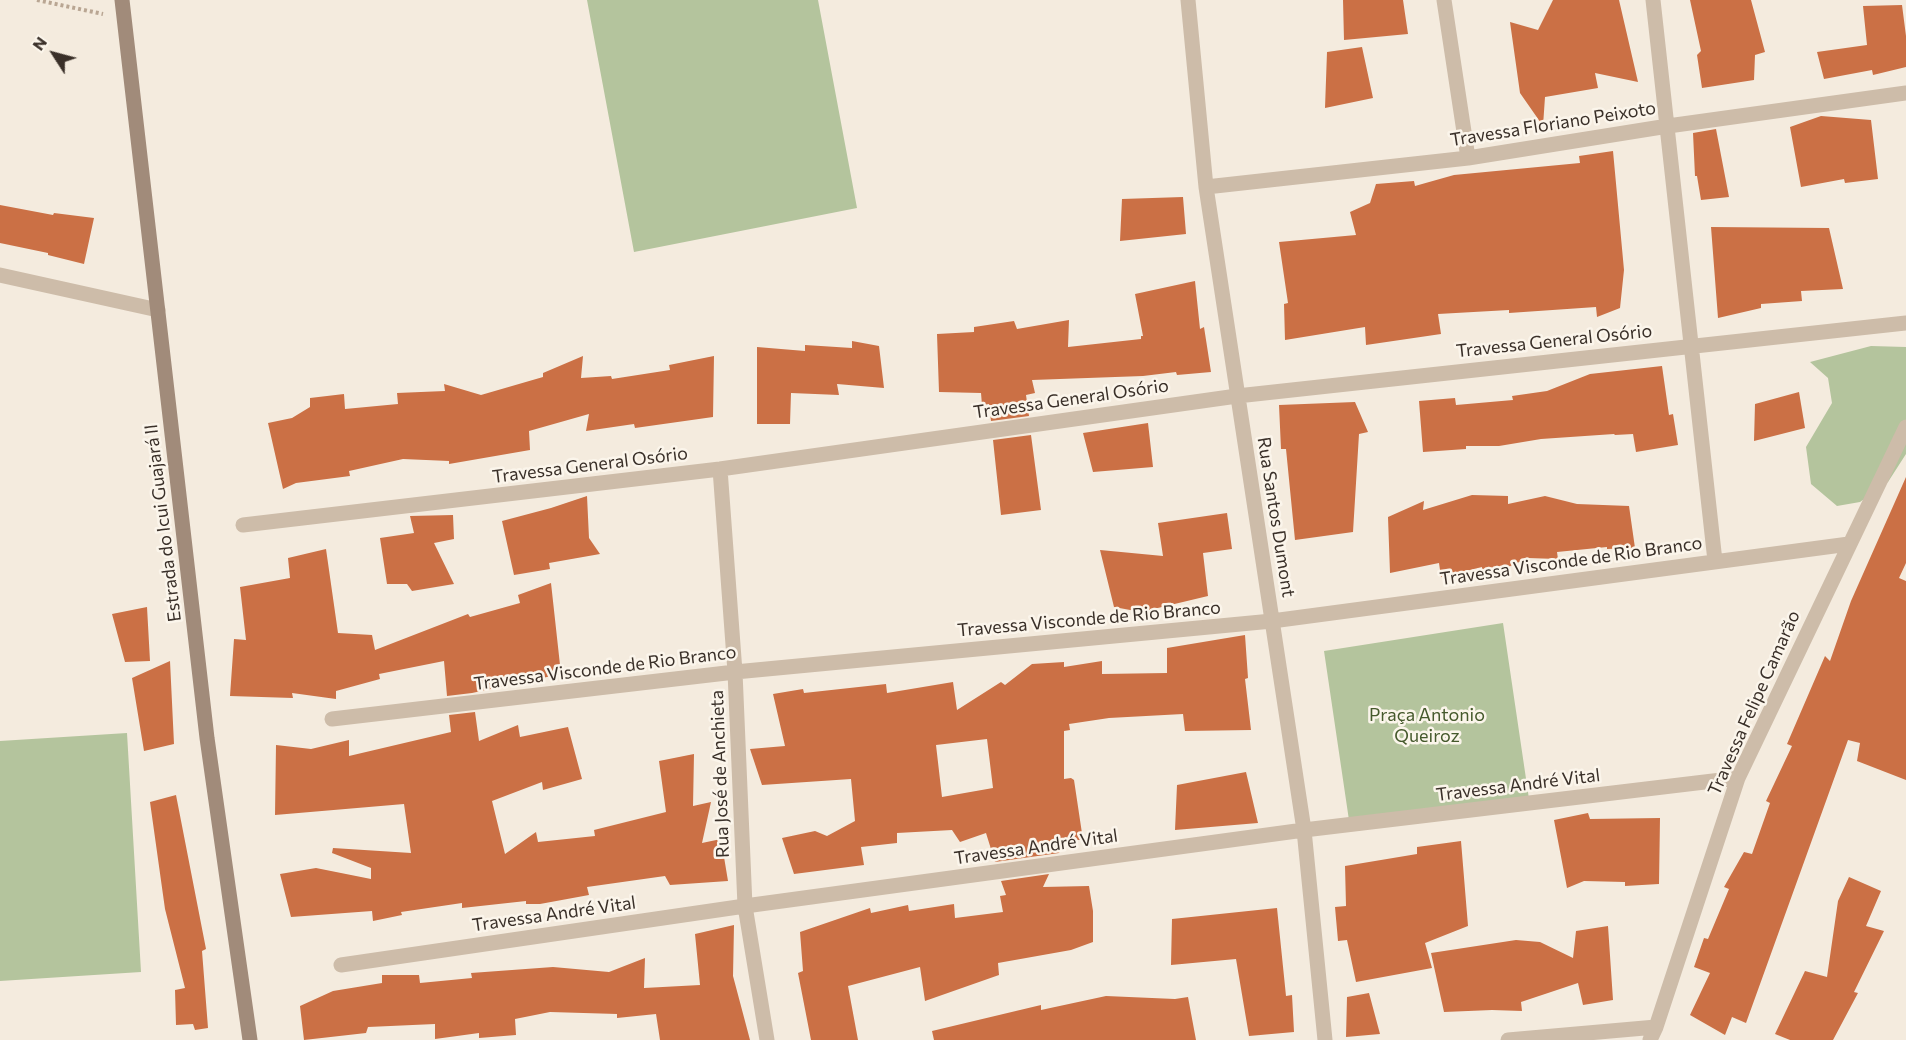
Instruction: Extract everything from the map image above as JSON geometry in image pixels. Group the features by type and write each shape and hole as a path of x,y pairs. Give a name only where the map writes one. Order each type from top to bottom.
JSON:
{"main road":[{"name":"Estrada do Icui Guajará II","path":"122,0 207,738 250,1040"}],"street":[{"name":"Rua Santos Dumont","path":"1188,0 1206,187 1304,831 1325,1040"},
{"path":"1444,0 1468,158"},
{"path":"1653,0 1715,561"},
{"name":"Travessa Floriano Peixoto","path":"1206,187 1468,158 1668,126 1906,93"},
{"path":"0,275 158,310"},
{"name":"Travessa General Osório","path":"243,525 720,469 1237,396 1906,323"},
{"name":"Travessa Felipe Camarão","path":"1653,1033 1738,778 1906,427"},
{"name":"Rua José de Anchieta","path":"720,469 735,672 745,906 767,1040"},
{"name":"Travessa Visconde de Rio Branco","path":"332,719 735,672 1272,621 1849,544"},
{"name":"Travessa André Vital","path":"341,965 745,906 1304,831 1738,778"},
{"path":"1508,1040 1653,1033"}],"path":[{"path":"37,0 124,18"}],"green space":[{"path":"587,0 818,0 857,208 634,252"},
{"path":"1871,346 1906,347 1906,454 1888,482 1860,502 1837,506 1811,484 1806,447 1832,403 1828,378 1810,362"},
{"name":"Praça Antonio Queiroz","path":"1503,623 1529,799 1350,827 1324,651"},
{"path":"127,733 141,972 0,981 0,741"}],"building":[{"path":"1343,0 1403,0 1408,34 1344,40"},
{"path":"1553,0 1619,0 1638,82 1595,73 1598,88 1545,97 1543,126 1520,93 1510,22 1538,30"},
{"path":"1690,0 1751,0 1765,52 1755,55 1754,80 1702,88 1697,55 1701,51"},
{"path":"1902,5 1906,36 1906,67 1873,75 1872,70 1824,79 1817,52 1867,45 1863,6"},
{"path":"1362,47 1373,98 1325,108 1327,52"},
{"path":"1821,116 1871,120 1878,179 1845,183 1844,179 1801,187 1790,127"},
{"path":"1716,129 1729,197 1701,200 1697,176 1695,176 1693,133"},
{"path":"1613,151 1624,270 1620,308 1597,317 1596,307 1509,313 1509,310 1438,314 1441,334 1366,345 1365,327 1285,340 1284,304 1288,303 1279,242 1356,235 1350,212 1370,203 1376,184 1414,181 1415,186 1454,175 1580,163 1579,156"},
{"path":"1183,197 1186,234 1120,241 1122,199"},
{"path":"0,205 53,215 54,213 94,218 84,264 48,255 48,253 0,243"},
{"path":"1711,227 1829,228 1843,289 1801,291 1802,301 1761,304 1761,308 1718,318"},
{"path":"1195,281 1200,329 1204,327 1211,372 1032,380 1035,393 1026,395 1029,416 991,421 989,404 982,405 981,393 939,392 937,334 974,332 974,327 1014,321 1017,329 1069,320 1068,347 1141,339 1143,336 1135,294"},
{"path":"852,341 879,346 884,388 837,384 839,395 791,393 790,424 757,424 757,347 805,351 805,345 852,348"},
{"path":"583,356 581,378 611,376 612,379 670,370 669,365 714,356 713,417 635,428 634,424 586,431 589,414 529,431 530,450 449,464 449,461 403,459 349,471 350,476 296,483 283,489 268,423 292,418 310,407 310,398 344,394 345,409 398,404 397,393 445,391 444,384 481,395 543,377 543,373"},
{"path":"1662,366 1669,415 1673,414 1678,445 1636,452 1633,434 1614,434 1541,439 1499,446 1466,446 1466,449 1423,452 1419,401 1455,398 1456,405 1513,400 1512,396 1547,391 1590,374"},
{"path":"1799,392 1805,428 1754,441 1755,404"},
{"path":"1355,402 1368,432 1359,434 1353,532 1295,540 1286,449 1281,449 1279,405"},
{"path":"1148,423 1153,467 1093,472 1083,433"},
{"path":"1031,435 1041,510 1001,515 993,440"},
{"path":"1906,477 1906,563 1899,578 1906,581 1906,780 1857,761 1860,743 1848,740 1746,1023 1732,1017 1725,1035 1690,1015 1710,973 1694,967 1704,938 1708,939 1729,889 1724,887 1744,852 1752,854 1770,803 1766,801 1792,746 1787,744 1825,656 1830,661 1851,601"},
{"path":"1472,495 1508,496 1508,504 1545,496 1577,504 1629,506 1635,548 1607,549 1607,547 1557,552 1558,559 1528,558 1482,579 1482,567 1441,577 1439,563 1390,573 1388,517 1424,501 1423,510"},
{"path":"587,496 589,538 600,554 549,563 550,569 514,575 502,521"},
{"path":"1227,513 1232,549 1203,553 1208,596 1141,612 1114,607 1100,550 1163,556 1158,523"},
{"path":"453,515 454,539 434,543 454,584 412,591 407,584 387,584 380,538 414,533 410,516"},
{"path":"326,549 338,633 372,635 375,650 468,614 470,617 520,603 518,595 551,583 561,674 447,696 444,661 379,674 380,679 336,691 336,699 292,693 293,698 230,696 234,639 246,640 240,587 290,578 288,558"},
{"path":"147,607 150,661 125,662 112,614"},
{"path":"1245,635 1248,678 1245,679 1251,730 1185,731 1183,714 1109,718 1069,724 1070,730 1064,731 1064,779 1074,780 1083,840 1065,840 1059,853 995,862 986,833 960,842 952,830 897,833 897,843 861,847 864,865 794,874 782,838 815,831 827,836 855,821 851,779 762,785 750,749 785,746 773,694 803,689 804,693 886,684 887,693 953,682 957,710 1001,682 1005,685 1032,664 1064,662 1064,667 1102,661 1102,674 1167,673 1167,648","holes":["987,739 993,788 942,797 936,745"]},
{"path":"170,661 174,744 144,751 132,678"},
{"path":"475,712 479,741 518,725 520,737 568,727 582,779 543,790 542,782 492,801 505,854 536,832 538,842 595,836 594,830 666,812 659,761 694,754 693,806 711,802 702,843 721,839 728,881 670,885 665,876 587,887 589,895 540,904 526,904 526,901 462,908 462,903 401,912 402,915 373,921 372,911 291,917 280,874 316,868 371,879 371,868 332,853 333,848 411,853 404,804 275,815 276,745 311,749 349,740 349,756 451,732 449,715"},
{"path":"1246,772 1258,823 1175,830 1177,785"},
{"path":"176,795 206,949 202,951 208,1028 195,1030 193,1024 176,1025 175,990 185,988 165,909 150,802"},
{"path":"1588,813 1590,819 1660,818 1659,884 1625,886 1625,882 1584,881 1567,888 1554,820"},
{"path":"1461,841 1468,926 1425,943 1432,968 1356,982 1347,940 1338,941 1335,907 1346,906 1345,866 1417,854 1417,847"},
{"path":"1049,874 1043,887 1089,886 1093,911 1093,942 1071,950 998,963 999,975 925,1001 920,967 848,986 858,1040 811,1040 798,973 803,971 800,932 870,908 871,913 908,905 909,911 954,904 955,918 1003,912 1000,896 1006,895 1001,881"},
{"path":"1849,877 1881,891 1866,926 1884,931 1854,992 1858,993 1833,1040 1790,1040 1775,1034 1805,971 1827,977 1838,901"},
{"path":"1277,908 1286,996 1292,995 1294,1032 1249,1036 1236,959 1171,965 1172,919"},
{"path":"734,925 733,976 750,1040 660,1040 656,1014 617,1018 617,1014 550,1012 515,1019 516,1035 479,1038 479,1033 435,1039 435,1024 368,1027 366,1033 304,1040 300,1006 333,991 382,983 382,975 419,975 420,983 472,978 471,973 553,967 609,972 645,958 644,988 700,985 695,934"},
{"path":"1608,926 1613,1000 1583,1005 1578,983 1521,1002 1522,1011 1444,1012 1431,953 1516,940 1540,942 1573,958 1576,931"},
{"path":"1369,993 1380,1034 1346,1037 1347,997"},
{"path":"1106,996 1175,999 1188,997 1196,1040 934,1040 932,1031 1041,1005 1041,1010"}]}
